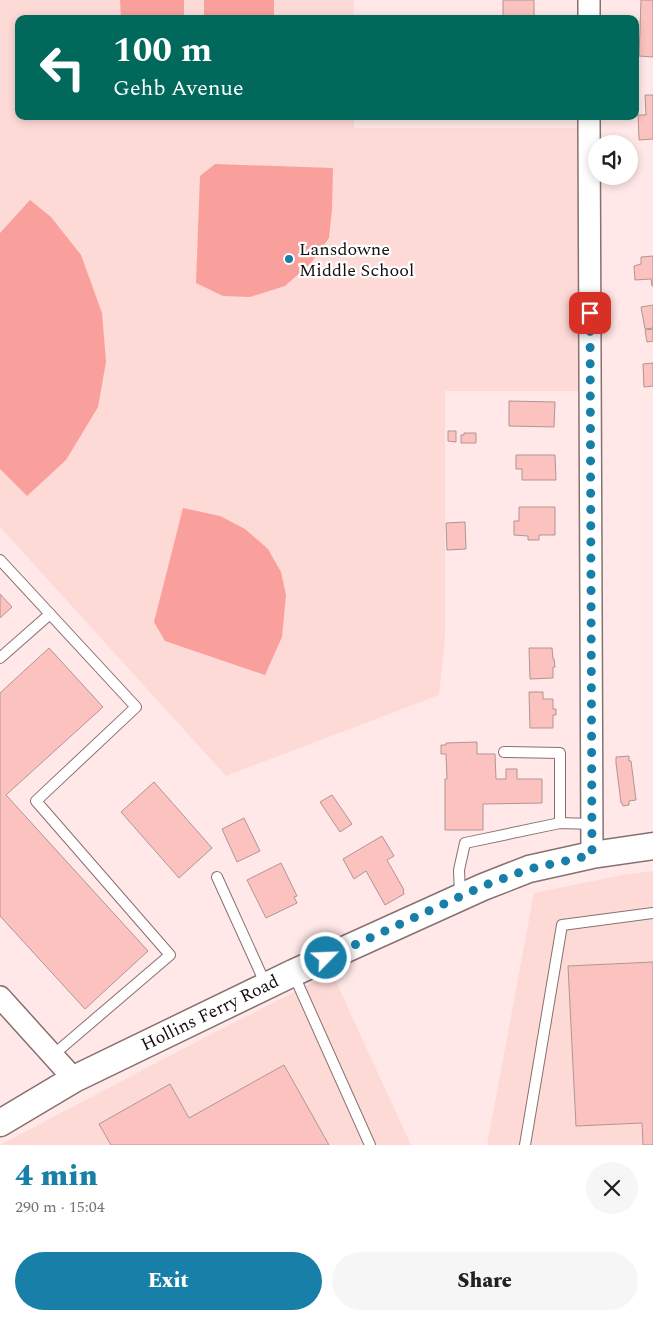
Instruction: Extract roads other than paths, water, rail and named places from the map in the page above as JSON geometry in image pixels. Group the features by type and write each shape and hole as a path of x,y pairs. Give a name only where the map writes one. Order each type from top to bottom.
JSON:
{"street":[{"path":"589,0 589,15"},
{"path":"589,120 592,855"},
{"name":"Hollins Ferry Road","path":"0,1123 74,1079 293,973 460,896 529,869 592,855 653,846"},
{"path":"0,997 74,1079"}],"lane":[{"path":"0,560 136,707 36,801 170,955 52,1055"},
{"path":"0,658 50,614"},
{"path":"504,752 560,754 560,823"},
{"path":"460,896 459,870 465,843 560,823 592,824"},
{"path":"217,876 266,986"},
{"path":"526,1145 562,924 653,912"},
{"path":"293,973 370,1145"}],"place":[{"name":"Lansdowne Middle School","path":"289,259"}]}
